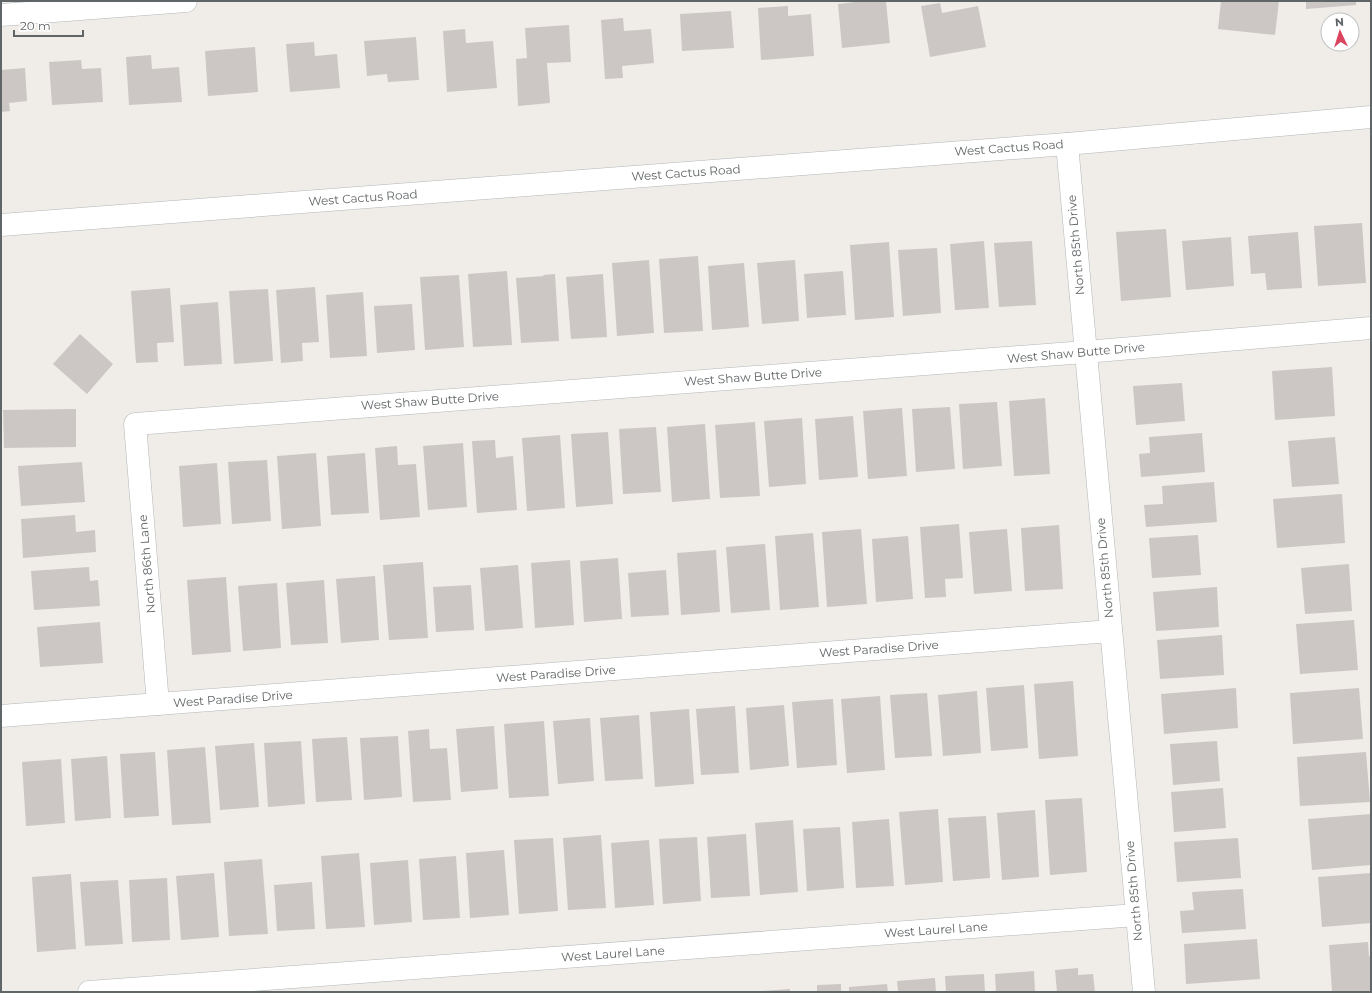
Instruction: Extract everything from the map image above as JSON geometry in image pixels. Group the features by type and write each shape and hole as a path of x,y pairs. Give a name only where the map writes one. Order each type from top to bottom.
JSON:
{"street":[{"path":"1,15 104,4 186,1"},
{"name":"West Cactus Road","path":"1,225 1067,144 1371,117"},
{"name":"North 85th Drive","path":"1067,144 1144,992"},
{"name":"West Shaw Butte Drive","path":"135,424 1085,352 1371,328"},
{"name":"North 86th Lane","path":"135,424 158,704"},
{"name":"West Paradise Drive","path":"1,716 1111,631"},
{"name":"West Laurel Lane","path":"89,992 177,989 1137,916"}],"building":[{"path":"864,1 886,1 890,43 842,48 838,4"},
{"path":"1221,1 1279,1 1275,35 1218,29"},
{"path":"1306,1 1356,1 1356,5 1306,9"},
{"path":"940,3 942,13 978,6 986,47 930,57 921,6"},
{"path":"788,6 788,16 811,14 814,56 761,60 758,8"},
{"path":"731,11 734,48 682,51 680,14"},
{"path":"623,18 624,31 651,29 654,63 622,66 623,78 605,79 601,20"},
{"path":"569,25 571,62 547,63 550,103 518,106 516,59 527,58 525,28"},
{"path":"465,29 466,43 493,41 497,88 447,92 443,31"},
{"path":"416,37 419,80 388,82 387,74 367,76 364,41"},
{"path":"314,42 315,56 337,54 340,88 290,92 286,44"},
{"path":"255,47 258,92 208,96 205,51"},
{"path":"151,55 152,69 179,67 182,102 129,105 126,57"},
{"path":"81,60 82,69 101,68 103,102 52,105 49,62"},
{"path":"25,68 27,101 9,103 10,111 1,112 1,70"},
{"path":"1362,223 1366,283 1318,286 1314,226"},
{"path":"1166,229 1171,297 1121,301 1116,232"},
{"path":"1298,232 1302,288 1267,290 1265,273 1251,274 1248,236"},
{"path":"1231,237 1234,286 1186,290 1182,241"},
{"path":"984,241 989,308 955,310 950,244"},
{"path":"1032,241 1036,305 999,307 994,243"},
{"path":"889,242 894,317 855,320 850,245"},
{"path":"937,248 941,313 903,316 898,250"},
{"path":"698,256 703,331 664,333 659,259"},
{"path":"649,260 654,333 617,336 612,263"},
{"path":"795,260 799,321 762,324 757,263"},
{"path":"744,263 749,327 712,330 708,266"},
{"path":"507,271 512,345 473,347 468,274"},
{"path":"843,271 846,315 807,318 804,274"},
{"path":"555,274 559,341 521,343 516,278"},
{"path":"603,274 607,337 571,339 566,277"},
{"path":"459,275 464,347 425,350 420,277"},
{"path":"315,287 319,342 302,343 303,361 281,363 276,290"},
{"path":"170,288 174,342 157,343 158,362 136,363 131,291"},
{"path":"268,289 273,361 234,364 229,291"},
{"path":"363,292 367,356 330,358 326,295"},
{"path":"218,302 222,364 184,366 180,305"},
{"path":"412,304 415,350 377,353 374,306"},
{"path":"80,334 113,364 87,394 53,364"},
{"path":"1332,367 1335,416 1275,420 1272,371"},
{"path":"1182,383 1185,421 1136,425 1133,386"},
{"path":"1045,398 1050,474 1014,476 1009,401"},
{"path":"997,402 1002,466 963,469 959,404"},
{"path":"950,407 955,469 916,472 912,409"},
{"path":"902,408 907,476 868,479 863,411"},
{"path":"76,409 76,447 4,448 3,410"},
{"path":"853,416 858,477 819,480 815,419"},
{"path":"802,418 806,484 769,487 764,421"},
{"path":"755,422 760,496 720,498 715,425"},
{"path":"705,424 710,499 672,502 667,427"},
{"path":"656,427 661,492 623,494 619,429"},
{"path":"608,432 613,504 576,507 571,434"},
{"path":"1202,433 1205,472 1141,477 1139,454 1150,453 1149,437"},
{"path":"560,435 565,508 527,511 522,438"},
{"path":"1335,437 1339,484 1292,487 1288,441"},
{"path":"495,440 496,458 513,456 517,510 477,513 472,441"},
{"path":"463,443 467,507 428,510 423,446"},
{"path":"397,446 398,465 416,464 420,517 380,520 375,448"},
{"path":"316,453 321,526 282,529 277,456"},
{"path":"365,453 369,513 331,515 327,456"},
{"path":"267,460 271,521 232,524 228,462"},
{"path":"82,462 85,502 21,506 18,466"},
{"path":"217,463 221,524 183,527 179,466"},
{"path":"1214,482 1217,522 1146,527 1144,505 1163,504 1162,486"},
{"path":"1342,494 1345,543 1277,548 1273,499"},
{"path":"75,515 76,532 95,530 96,552 23,558 21,519"},
{"path":"959,524 963,578 945,579 946,597 925,598 920,527"},
{"path":"1059,525 1063,589 1025,591 1021,528"},
{"path":"861,529 867,604 827,607 822,532"},
{"path":"1007,529 1012,591 974,594 969,532"},
{"path":"813,533 819,607 780,610 775,536"},
{"path":"1198,535 1201,575 1152,578 1149,538"},
{"path":"908,536 913,599 876,602 872,539"},
{"path":"765,544 770,610 731,613 726,547"},
{"path":"716,550 720,612 681,615 677,553"},
{"path":"618,558 622,619 584,622 580,561"},
{"path":"570,560 574,625 535,628 531,563"},
{"path":"423,562 428,638 389,640 383,565"},
{"path":"1349,564 1352,611 1305,614 1301,568"},
{"path":"518,565 523,628 485,631 480,568"},
{"path":"89,567 90,581 98,580 100,606 34,610 31,571"},
{"path":"666,570 669,615 631,617 628,573"},
{"path":"375,576 379,640 341,643 336,579"},
{"path":"226,577 231,652 192,655 187,580"},
{"path":"324,580 328,643 291,645 286,583"},
{"path":"277,583 281,648 243,651 238,586"},
{"path":"471,585 474,630 436,632 433,587"},
{"path":"1217,587 1219,627 1156,631 1153,592"},
{"path":"1354,620 1358,670 1300,674 1296,624"},
{"path":"100,622 103,663 40,667 37,627"},
{"path":"1222,635 1224,675 1160,679 1157,640"},
{"path":"1073,681 1078,756 1039,759 1034,684"},
{"path":"1024,685 1028,748 991,751 986,688"},
{"path":"1236,688 1238,728 1164,734 1161,694"},
{"path":"1359,688 1363,739 1293,744 1290,693"},
{"path":"977,691 981,753 943,756 938,695"},
{"path":"927,693 932,756 895,758 890,695"},
{"path":"880,696 885,770 847,773 841,699"},
{"path":"833,699 837,765 797,768 792,702"},
{"path":"784,705 789,766 750,770 746,708"},
{"path":"735,706 739,773 701,775 696,709"},
{"path":"689,709 694,784 655,787 650,712"},
{"path":"639,715 643,779 605,781 600,718"},
{"path":"590,718 594,781 558,784 553,721"},
{"path":"544,721 549,796 509,798 504,724"},
{"path":"494,726 498,789 461,792 456,729"},
{"path":"429,729 430,749 447,748 451,800 413,802 408,731"},
{"path":"398,736 402,797 364,800 360,738"},
{"path":"347,737 352,800 316,802 312,739"},
{"path":"301,741 305,804 268,807 264,743"},
{"path":"1217,741 1220,781 1173,785 1170,744"},
{"path":"254,743 259,807 220,810 215,746"},
{"path":"205,747 211,823 172,825 167,750"},
{"path":"155,752 159,816 124,818 120,754"},
{"path":"1366,752 1370,802 1300,806 1297,757"},
{"path":"107,756 111,818 75,821 71,759"},
{"path":"61,759 65,823 26,826 22,762"},
{"path":"1223,788 1226,828 1174,832 1171,792"},
{"path":"1082,798 1087,872 1050,875 1045,800"},
{"path":"938,809 943,882 905,885 899,812"},
{"path":"1035,810 1039,877 1002,880 997,813"},
{"path":"1371,814 1371,865 1312,870 1308,819"},
{"path":"986,816 990,878 953,881 948,818"},
{"path":"889,819 894,886 856,888 852,822"},
{"path":"793,820 798,892 760,895 755,823"},
{"path":"840,827 844,888 807,891 803,829"},
{"path":"746,834 750,896 711,898 707,837"},
{"path":"601,835 606,908 568,910 563,838"},
{"path":"697,837 701,901 663,904 659,839"},
{"path":"553,838 558,911 519,914 514,840"},
{"path":"1238,838 1241,878 1177,882 1174,842"},
{"path":"649,840 654,905 615,908 611,843"},
{"path":"504,850 509,915 470,918 466,853"},
{"path":"359,853 365,927 326,929 321,856"},
{"path":"456,856 460,918 423,920 419,859"},
{"path":"262,859 268,934 229,936 224,862"},
{"path":"408,860 412,922 374,925 370,863"},
{"path":"214,873 219,937 181,940 176,876"},
{"path":"1371,873 1371,923 1322,927 1318,877"},
{"path":"71,874 76,949 37,952 32,877"},
{"path":"167,878 170,940 132,942 129,880"},
{"path":"118,880 123,944 85,946 80,882"},
{"path":"312,882 315,929 277,931 274,885"},
{"path":"1243,889 1246,929 1182,933 1180,911 1194,910 1192,892"},
{"path":"1257,939 1260,979 1186,984 1184,944"},
{"path":"1368,942 1369,956 1371,956 1371,992 1332,992 1329,945"},
{"path":"1078,968 1078,975 1093,974 1095,992 1057,992 1055,970"},
{"path":"1034,971 1035,992 996,992 995,974"},
{"path":"984,974 985,992 946,992 945,976"},
{"path":"935,978 936,992 898,992 897,981"},
{"path":"841,984 841,992 817,992 817,985"},
{"path":"887,984 888,992 849,992 849,987"},
{"path":"790,989 790,992 762,992 762,991"}]}
